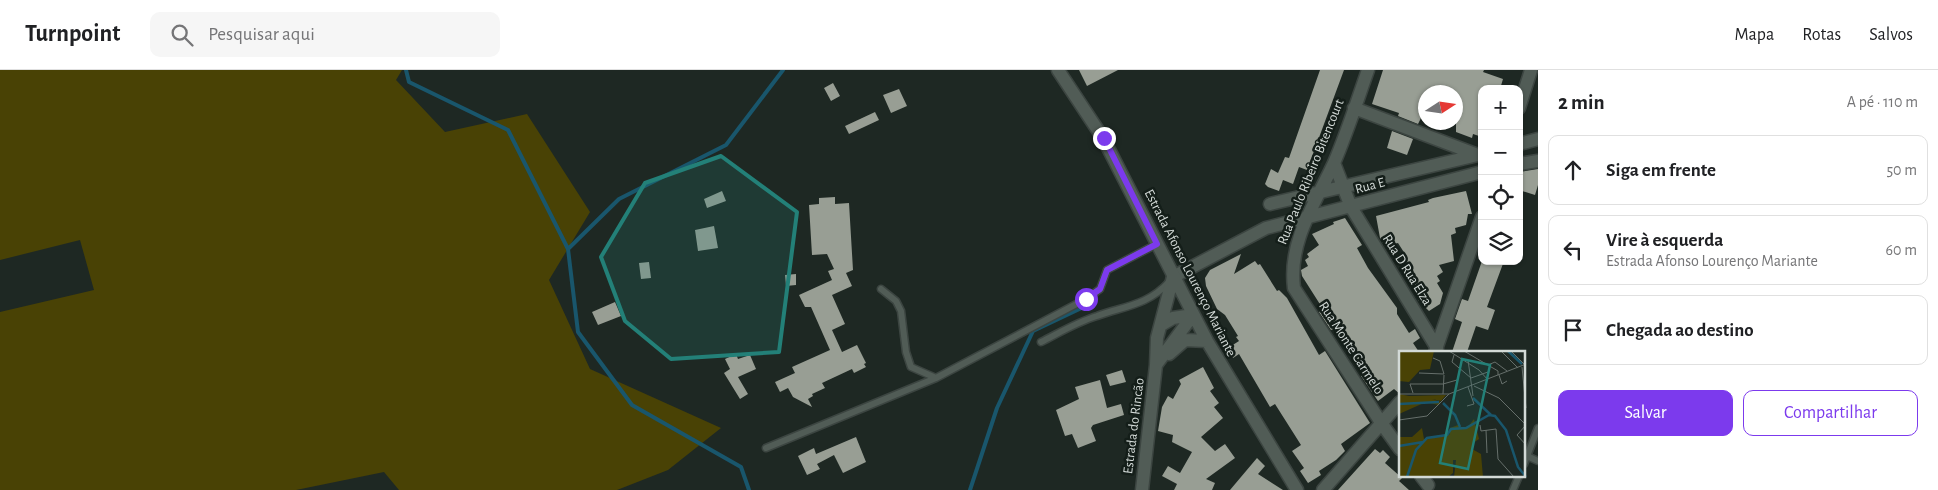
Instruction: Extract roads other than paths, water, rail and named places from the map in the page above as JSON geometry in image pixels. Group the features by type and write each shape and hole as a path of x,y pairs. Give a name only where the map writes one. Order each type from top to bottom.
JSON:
{"street":[{"name":"Estrada Afonso Lourenço Mariante","path":"1058,70 1104,138 1207,341 1297,490"},
{"name":"Rua Paulo Ribeiro Bitencourt","path":"1294,288 1292,273 1294,252 1318,192 1334,164 1368,70"},
{"path":"1523,93 1529,70"},
{"path":"1354,108 1478,154"},
{"path":"1523,143 1538,140"},
{"path":"1270,204 1478,155"},
{"path":"1523,163 1538,161"},
{"name":"Rua D Rua Elza","path":"1334,164 1351,207 1436,350"},
{"name":"Rua E","path":"1173,277 1266,228 1478,173"},
{"path":"1436,350 1481,220"},
{"name":"Estrada do Rincão","path":"1142,490 1156,366 1157,338 1173,277"},
{"name":"Rua Monte Carmelo","path":"1294,288 1399,448"},
{"path":"1161,325 1174,318 1193,315"},
{"name":"Estrada do Rincão","path":"1156,366 1193,315"},
{"path":"1156,366 1185,340 1207,341"},
{"path":"1323,490 1399,403"}],"lane":[{"path":"766,448 936,378 1086,299 1100,289 1107,270 1157,244"},
{"path":"1040,342 1095,316 1145,301 1158,294 1173,277"},
{"path":"881,289 896,301 901,311 906,352 911,367 936,378"},
{"path":"1538,428 1527,456 1538,461"},
{"path":"1513,490 1518,478"}],"waterway":[{"path":"406,70 409,82 508,130 568,249 578,332 632,405 741,467 749,490"},
{"path":"568,249 619,199 726,145 783,70"},
{"path":"970,490 997,408 1033,331 1090,304"}]}
